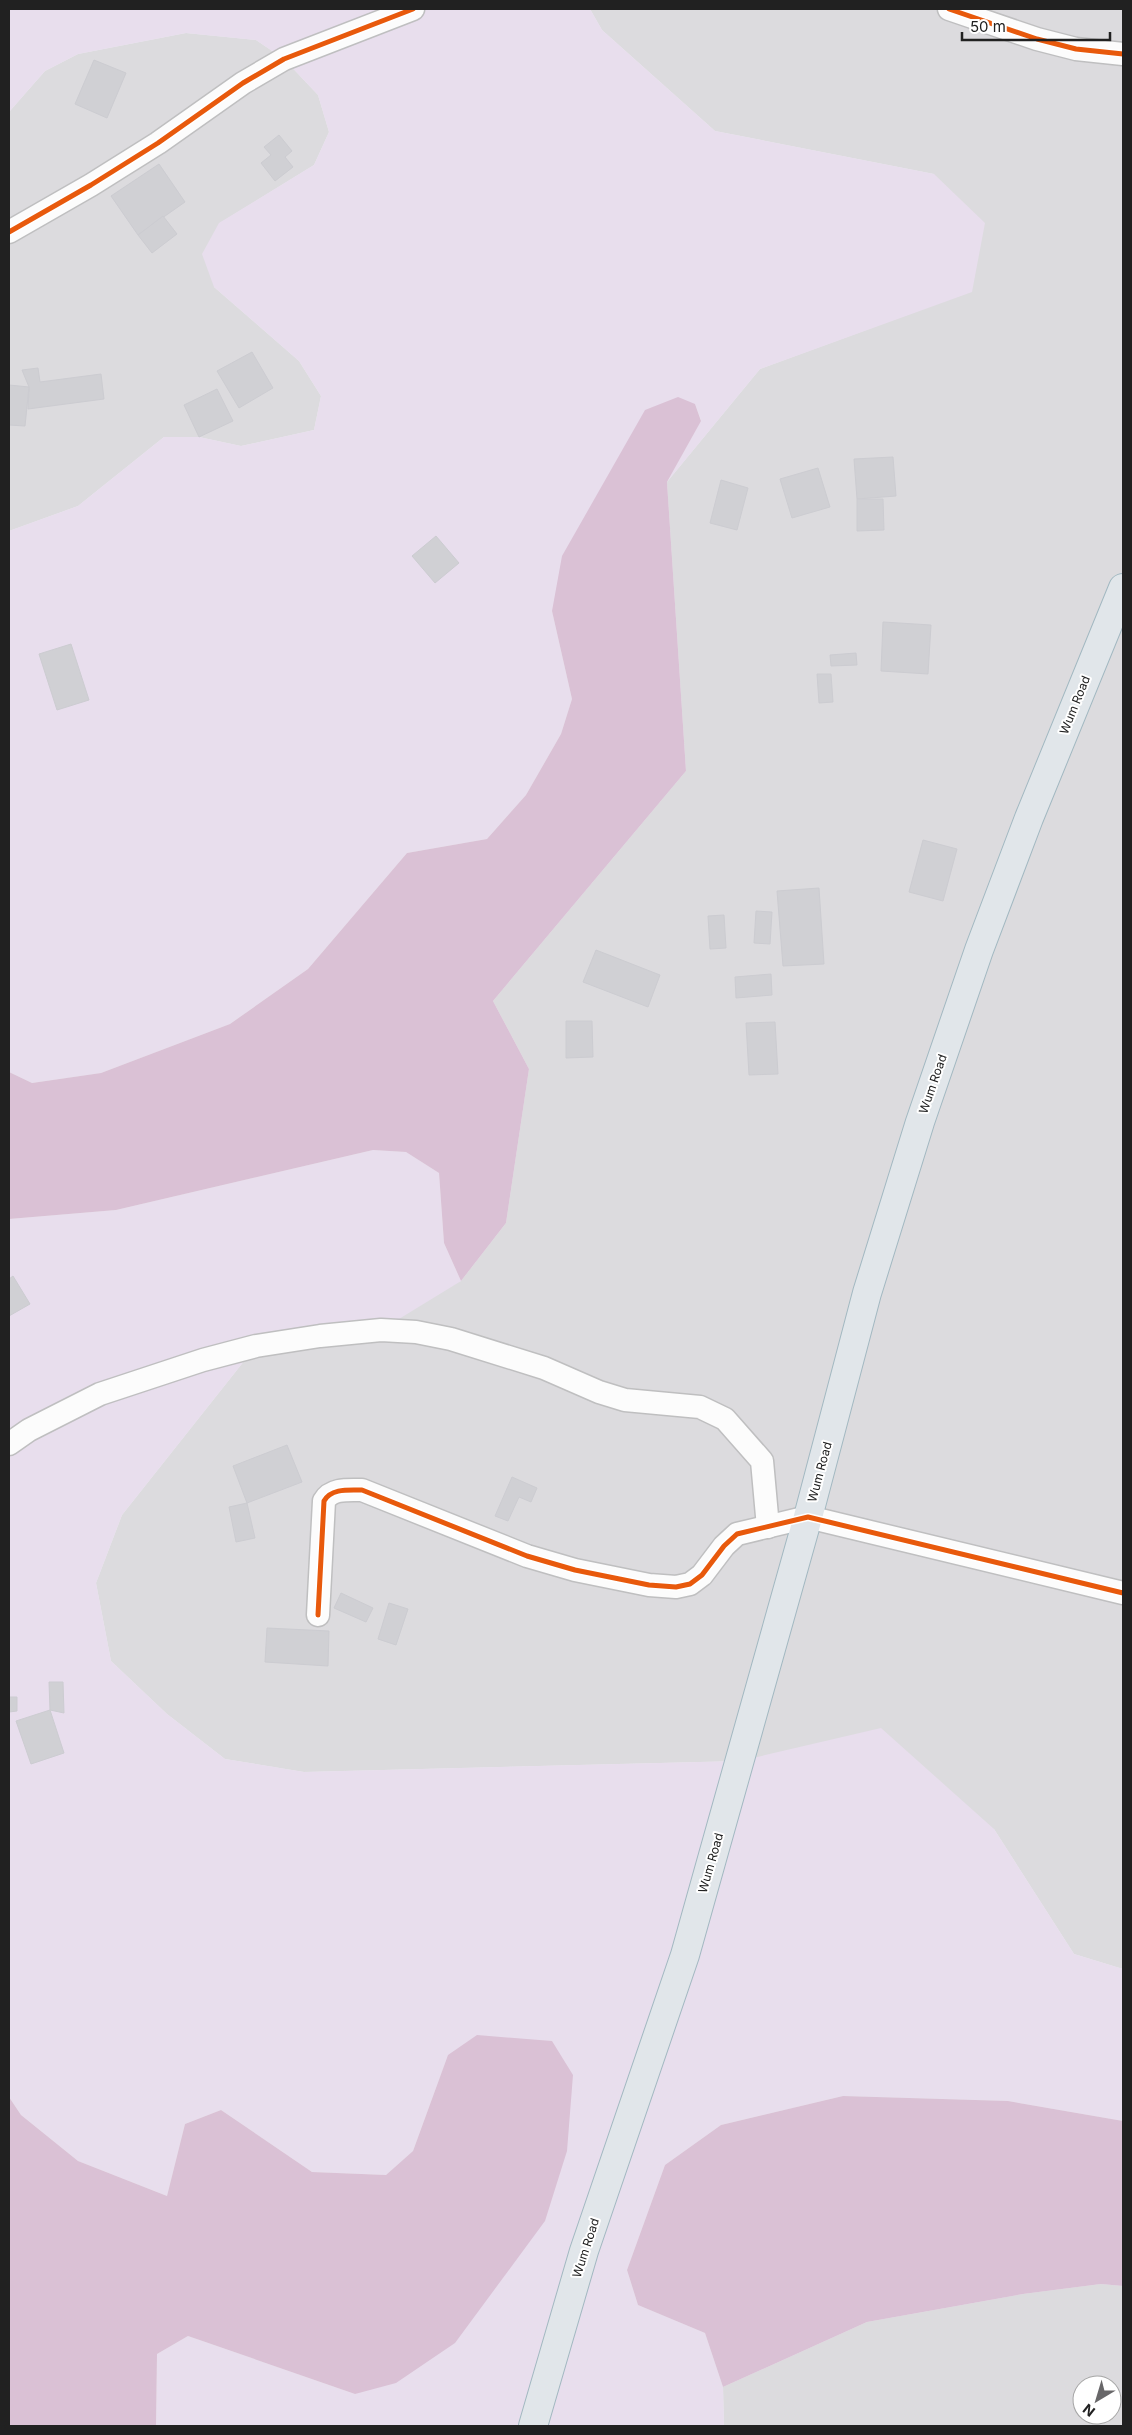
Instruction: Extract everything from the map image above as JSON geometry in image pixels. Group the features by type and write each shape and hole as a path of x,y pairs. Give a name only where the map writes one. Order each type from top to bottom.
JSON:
{"highway":[{"name":"Wum Road","path":"533,2426 584,2251 685,1955 808,1518 867,1293 920,1122 979,950 1012,862 1123,588"}],"street":[{"path":"9,232 150,148 243,83 284,59 414,9"},
{"path":"950,9 1036,39 1076,49 1123,54"},
{"path":"9,1444 28,1430 100,1394 203,1360 256,1346 320,1336 381,1330 416,1332 451,1339 544,1368 599,1392 616,1397 700,1408 725,1419 762,1461 768,1527"},
{"path":"318,1615 324,1501 331,1494 344,1490 362,1490 527,1556 575,1570 649,1585 676,1587 690,1584 702,1575 724,1546 737,1534 808,1518 1123,1593"}],"shaded area":[{"path":"9,9 590,9 602,30 715,131 934,174 985,223 972,292 760,369 667,482 701,420 695,404 552,611 572,699 561,734 526,795 487,839 407,853 308,969 230,1024 101,1073 32,1083 9,1072 9,531 78,506 164,437 199,437 241,446 314,430 321,396 299,361 214,287 202,254 219,223 314,165 329,132 318,95 284,59 256,40 186,33 78,54 45,71 9,112"},
{"path":"590,9 1123,9 1123,1969 1074,1954 994,1829 740,1761 304,1772 225,1759 167,1714 111,1661 96,1583 122,1515 256,1346 461,1281 506,1223 529,1069 493,1001 686,771 667,482 760,369 972,291 934,174 715,131 602,30"},
{"path":"186,33 256,40 284,59 318,95 329,132 314,165 220,223 214,287 299,361 321,396 314,430 241,446 199,437 164,437 78,506 9,531 9,112 45,71 78,54"},
{"path":"678,397 695,404 701,421 667,482 686,771 493,1001 529,1069 506,1223 461,1281 444,1243 439,1173 406,1152 373,1150 116,1210 9,1219 9,1072 32,1083 101,1073 230,1024 308,969 407,853 487,839 526,795 561,734 572,699 552,611 562,556 645,410"},
{"path":"373,1150 406,1152 439,1173 444,1243 461,1281 381,1330 256,1346 122,1515 96,1583 111,1661 167,1714 225,1759 304,1772 740,1761 881,1728 994,1829 1074,1954 1123,1969 1123,2121 1008,2101 843,2096 721,2125 665,2165 627,2270 638,2305 705,2333 723,2387 724,2426 156,2426 157,2354 188,2336 355,2394 448,2055 413,2151 386,2175 312,2172 221,2110 185,2124 167,2196 78,2161 21,2115 9,2097 9,1219 116,1210"},
{"path":"477,2035 552,2041 573,2075 567,2151 545,2221 455,2343 396,2383 355,2394 188,2336 157,2354 156,2426 9,2426 9,2097 21,2115 78,2161 167,2196 185,2124 221,2110 312,2172 386,2175 413,2151 448,2055"},
{"path":"843,2096 1008,2101 1123,2121 1123,2286 1101,2284 1023,2294 867,2322 723,2387 705,2333 638,2305 627,2270 665,2165 721,2125"},
{"path":"1101,2284 1123,2286 1123,2426 724,2426 723,2387 867,2322 1023,2294"}],"building":[{"path":"94,60 126,73 107,118 75,104"},
{"path":"279,135 292,151 285,157 293,167 275,181 261,163 271,155 264,147"},
{"path":"159,164 185,202 138,235 111,196"},
{"path":"163,216 177,234 152,253 138,235"},
{"path":"252,352 273,388 239,408 217,371"},
{"path":"38,368 40,382 101,374 104,399 28,409 29,387 22,370"},
{"path":"9,385 29,387 25,426 9,425"},
{"path":"217,389 233,421 199,437 184,405"},
{"path":"893,457 896,496 857,499 854,459"},
{"path":"818,468 830,507 792,518 780,479"},
{"path":"721,480 748,488 737,530 710,523"},
{"path":"857,499 883,499 884,530 857,531"},
{"path":"436,536 459,563 435,583 412,556"},
{"path":"883,622 931,625 928,674 881,671"},
{"path":"71,644 89,700 57,710 39,654"},
{"path":"856,653 857,665 831,666 830,655"},
{"path":"817,674 831,674 833,702 819,703"},
{"path":"923,840 957,849 943,901 909,892"},
{"path":"819,888 824,964 783,966 777,891"},
{"path":"756,911 772,912 770,944 754,943"},
{"path":"724,915 726,948 710,949 708,916"},
{"path":"596,950 660,975 648,1007 583,982"},
{"path":"771,974 772,995 736,998 735,977"},
{"path":"566,1021 592,1021 593,1057 566,1058"},
{"path":"775,1022 778,1074 749,1075 746,1023"},
{"path":"13,1276 30,1304 9,1316 9,1279"},
{"path":"287,1445 302,1482 247,1503 233,1466"},
{"path":"512,1477 537,1488 531,1502 519,1497 508,1521 495,1516"},
{"path":"247,1503 255,1538 236,1542 229,1507"},
{"path":"341,1593 373,1608 366,1622 334,1608"},
{"path":"389,1603 408,1609 396,1645 378,1639"},
{"path":"267,1628 329,1631 328,1666 265,1662"},
{"path":"49,1682 63,1682 64,1713 50,1710"},
{"path":"9,1697 17,1697 17,1711 9,1712"},
{"path":"50,1710 64,1753 31,1764 16,1721"}],"cycle path":[{"path":"9,232 91,185 158,143 243,83 284,59 413,9"},
{"path":"949,9 1037,39 1076,49 1123,54"},
{"path":"318,1615 324,1501 336,1492 352,1490 362,1490 527,1556 575,1570 649,1585 676,1587 690,1584 702,1575 724,1546 737,1534 808,1517 1123,1593"}]}
